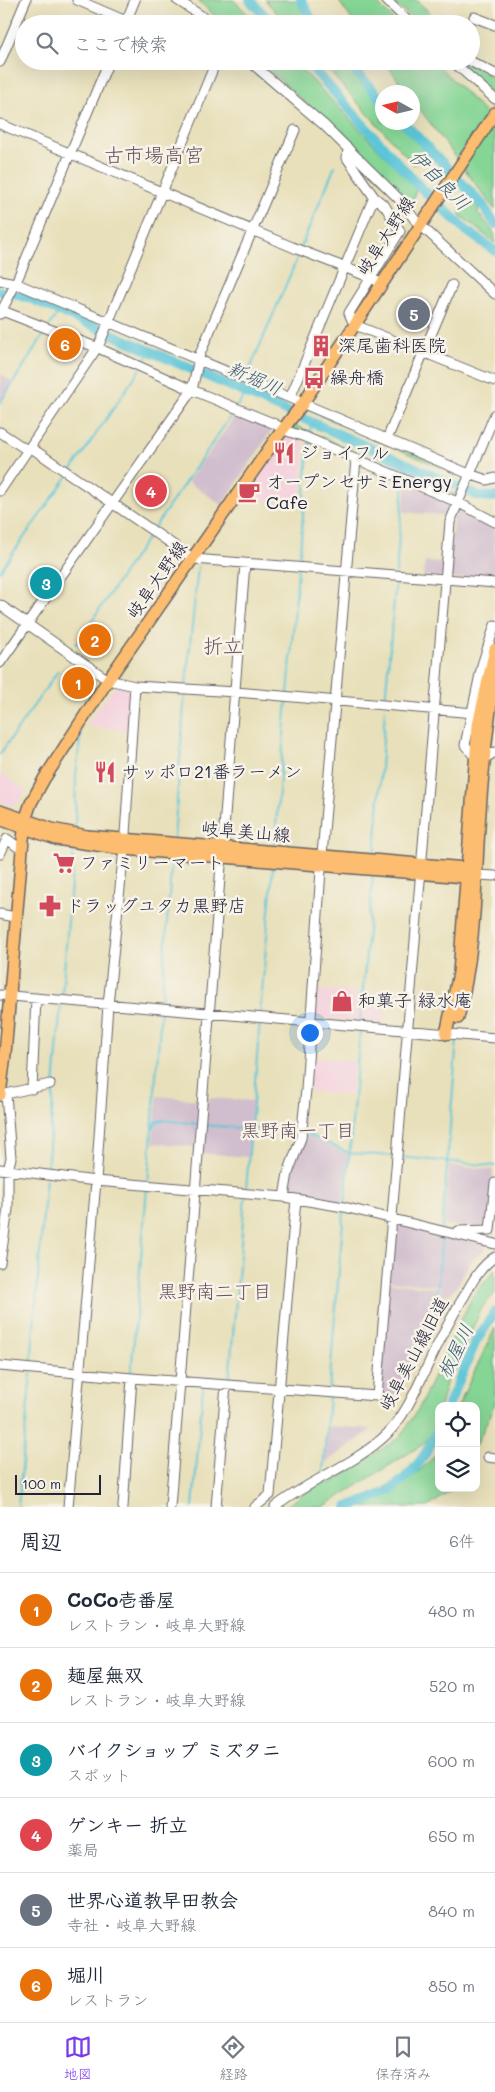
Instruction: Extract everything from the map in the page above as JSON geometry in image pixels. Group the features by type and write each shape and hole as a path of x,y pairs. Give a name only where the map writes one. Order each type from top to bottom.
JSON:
{"main road":[{"name":"岐阜大野線","path":"2,1095 5,996 25,824 31,803 44,779 108,680 275,440 297,401 354,322 377,282 421,220 494,105"},
{"path":"450,1034 463,931 465,872 480,758 492,642"},
{"path":"484,713 495,680"},
{"path":"450,1034 467,975 478,875 480,758"},
{"path":"0,811 25,824"},
{"path":"0,820 25,824"},
{"name":"岐阜美山線","path":"25,824 124,844 465,872 478,875"}],"street":[{"path":"20,15 26,0"},
{"path":"77,0 110,15"},
{"path":"130,15 135,0"},
{"path":"177,0 200,15"},
{"path":"186,0 203,15"},
{"path":"386,0 402,15"},
{"path":"480,19 495,25"},
{"path":"0,62 15,26"},
{"path":"480,66 495,74"},
{"path":"105,70 2,311 98,346 283,428 457,501 495,522"},
{"path":"0,491 98,346 212,70"},
{"path":"260,70 303,105 495,294"},
{"path":"461,70 494,105"},
{"path":"0,124 377,282 400,231 385,206 374,197 347,158 348,148"},
{"path":"0,663 113,504 192,387 197,363 295,130"},
{"path":"297,401 345,269 374,197"},
{"path":"0,280 15,284 197,363 246,378 469,475 487,480 495,478"},
{"path":"387,439 452,285"},
{"path":"354,322 424,353 495,381"},
{"path":"0,1366 280,1390 377,1396 450,522 457,501 495,414"},
{"path":"0,432 29,448 194,558 245,564 495,583"},
{"path":"284,1197 288,1173 301,1138 322,860 356,459"},
{"path":"170,1507 245,564"},
{"path":"0,605 108,680 135,686 236,692 335,702 484,713 465,745 480,758 495,752"},
{"path":"492,642 495,625"},
{"path":"68,1507 96,1181 108,1005 124,844 135,686"},
{"path":"0,854 7,839 22,850"},
{"path":"478,875 495,876"},
{"path":"0,914 15,917"},
{"path":"5,996 495,1038"},
{"path":"32,1089 36,998"},
{"path":"0,1260 8,1209 4,1170 11,1158 2,1095 50,1084"},
{"path":"4,1170 96,1181 284,1197 344,1207 495,1244"},
{"path":"448,1232 490,1230 495,1183"},
{"path":"255,1507 270,1495 296,1199"},
{"name":"岐阜美山線旧道","path":"275,1507 335,1471 387,1434 407,1408 452,1315 486,1262 495,1256"},
{"path":"123,1507 132,1378"},
{"path":"216,1507 226,1385"}],"shaded area":[{"path":"0,374 14,383 0,403"},
{"path":"238,412 274,427 222,505 188,482"},
{"path":"287,436 305,441 301,505 245,498"},
{"path":"407,484 451,502 495,525 495,581 423,576 425,562 449,563 454,516 403,512"},
{"path":"115,686 131,687 127,730 86,726"},
{"path":"2,774 26,790 18,804 8,806 0,801 0,778"},
{"path":"317,990 386,994 383,1025 314,1017"},
{"path":"311,1057 355,1061 351,1095 309,1091"},
{"path":"157,1096 201,1100 197,1147 153,1143"},
{"path":"208,1098 252,1101 248,1157 203,1153"},
{"path":"306,1135 349,1155 342,1204 288,1194 291,1174"},
{"path":"449,1166 493,1170 492,1187 495,1187 495,1236 493,1236 494,1229 444,1225"},
{"path":"396,1222 487,1245 471,1261 457,1286 449,1295 440,1294 440,1286 388,1281"},
{"path":"389,1283 437,1288 433,1321 396,1398 379,1397"},
{"path":"328,1426 372,1429 324,1464"}],"green space":[{"path":"198,0 234,0 248,15 214,15"},
{"path":"265,0 297,0 310,15 279,15"},
{"path":"338,0 374,0 389,15 349,15"},
{"path":"391,0 416,0 432,15 409,15"},
{"path":"269,70 303,70 416,188 411,212 322,118"},
{"path":"328,70 358,70 375,91 375,122"},
{"path":"391,70 443,70 495,123 495,210 420,109 420,85 402,85"},
{"path":"466,70 480,70 495,79 494,91 489,91"},
{"path":"382,130 409,130 428,152 414,165"},
{"path":"469,203 478,205 478,213 495,234 495,243 460,215 461,207"},
{"path":"309,407 465,475 458,475 307,410"},
{"path":"294,425 457,495 456,497 292,429"},
{"path":"495,1270 495,1294 483,1306 446,1384 441,1402 435,1402 435,1425 433,1432 425,1443 323,1507 285,1507 326,1479 330,1484 400,1437 420,1406 473,1295"},
{"path":"495,1328 495,1403 480,1437 480,1402 460,1402"},
{"path":"435,1454 435,1492 449,1492 428,1507 360,1507 404,1482"}],"waterway":[{"name":"伊自良川","path":"250,0 264,15"},
{"path":"301,0 309,15"},
{"name":"伊自良川","path":"314,70 416,183 467,231 495,251"},
{"path":"354,70 375,92"},
{"path":"411,130 481,203 495,224"},
{"path":"301,247 335,166"},
{"path":"247,376 299,254"},
{"name":"新堀川","path":"0,291 30,298 479,496 495,497"},
{"path":"50,325 59,311"},
{"path":"0,403 46,331"},
{"path":"142,365 151,352"},
{"path":"71,471 140,369"},
{"path":"241,392 245,383"},
{"path":"237,406 246,394"},
{"path":"154,528 235,410"},
{"path":"310,435 311,422"},
{"path":"299,564 309,442"},
{"path":"405,478 407,464"},
{"path":"0,571 67,477"},
{"path":"396,572 404,482"},
{"path":"76,644 150,534"},
{"path":"186,685 198,567"},
{"path":"288,694 298,569"},
{"path":"385,702 396,579"},
{"path":"0,754 58,671"},
{"path":"174,839 185,692"},
{"path":"274,848 287,699"},
{"path":"375,856 385,709"},
{"path":"75,829 76,774 81,732"},
{"path":"62,996 74,846"},
{"path":"161,1006 172,857"},
{"path":"260,1015 273,866"},
{"path":"360,1023 373,873"},
{"path":"47,1171 61,1003"},
{"path":"148,1183 161,1011"},
{"path":"246,1190 260,1020"},
{"path":"345,1205 360,1030"},
{"path":"442,1228 457,1038"},
{"path":"153,1129 156,1122 162,1120 198,1124"},
{"path":"203,1125 298,1132"},
{"path":"305,1133 349,1153 393,1156"},
{"path":"400,1157 495,1166"},
{"path":"31,1365 46,1178"},
{"path":"131,1375 147,1188"},
{"path":"229,1381 245,1197"},
{"path":"329,1389 344,1210"},
{"path":"435,1318 442,1235"},
{"name":"板屋川","path":"450,1402 476,1341 495,1312"},
{"path":"18,1507 31,1372"},
{"path":"193,1507 203,1388"},
{"path":"323,1471 329,1397"},
{"name":"板屋川","path":"348,1507 388,1491 397,1485 412,1471 435,1436"}],"place":[{"name":"世界心道教早田教会","path":"414,314"},
{"name":"堀川","path":"65,344"},
{"name":"深尾歯科医院","path":"321,346"},
{"name":"繰舟橋","path":"314,378"},
{"name":"ジョイフル","path":"284,453"},
{"name":"ゲンキー 折立","path":"151,491"},
{"name":"オープンセサミEnergy Cafe","path":"249,492"},
{"name":"バイクショップ ミズタニ","path":"46,583"},
{"name":"麺屋無双","path":"95,640"},
{"name":"CoCo壱番屋","path":"78,683"},
{"name":"サッポロ21番ラーメン","path":"105,772"},
{"name":"ファミリーマート","path":"64,863"},
{"name":"ドラッグユタカ黒野店","path":"50,906"},
{"name":"和菓子 緑水庵","path":"342,1001"}],"district":[{"name":"古市場高宮","path":"154,155"},
{"name":"折立","path":"223,646"},
{"name":"黒野南一丁目","path":"298,1130"},
{"name":"黒野南二丁目","path":"215,1291"}]}
